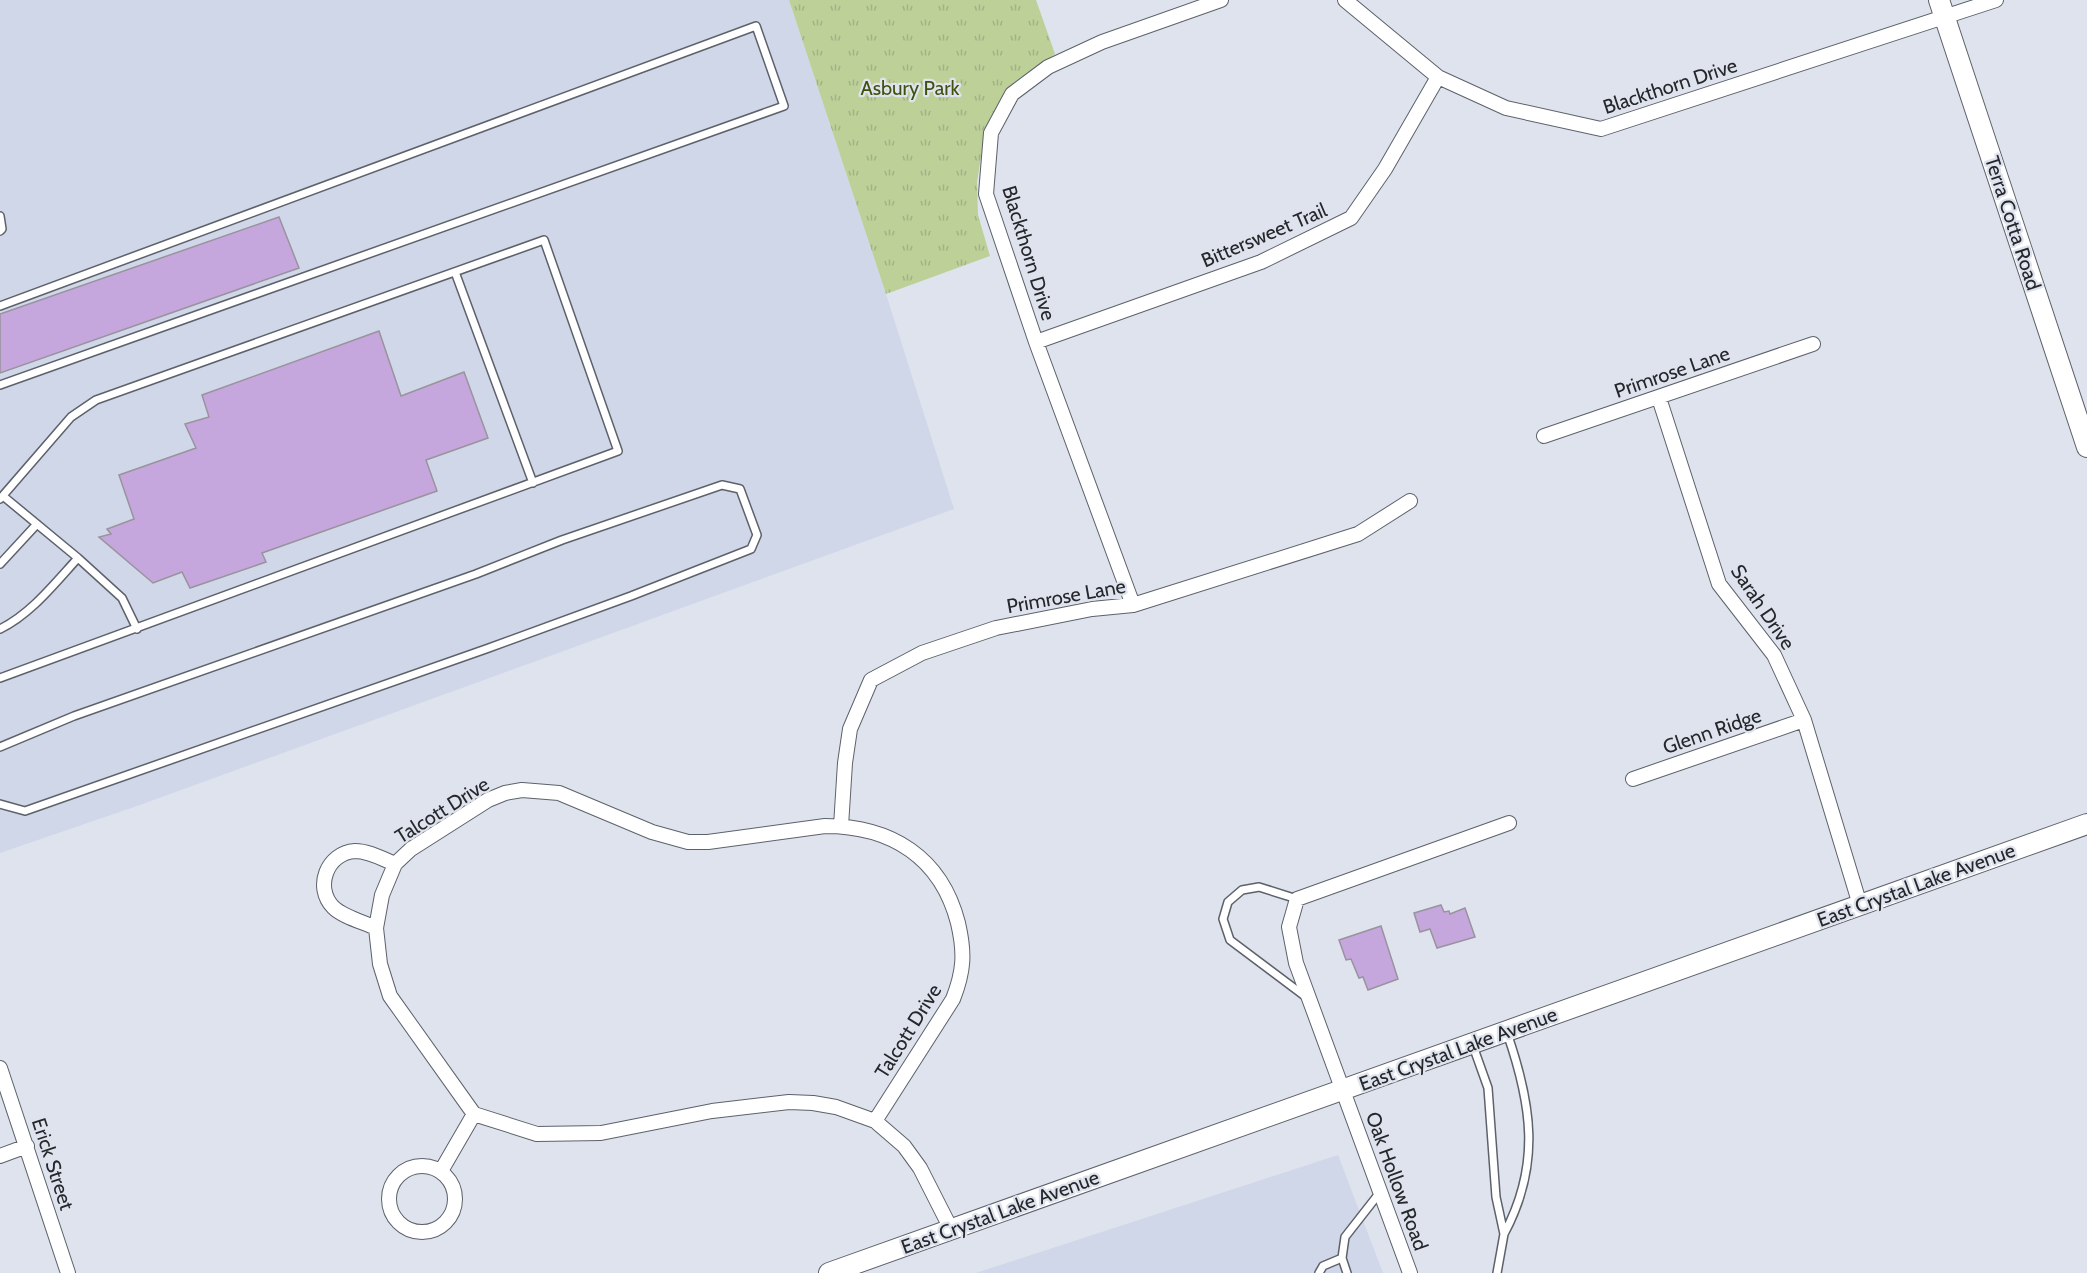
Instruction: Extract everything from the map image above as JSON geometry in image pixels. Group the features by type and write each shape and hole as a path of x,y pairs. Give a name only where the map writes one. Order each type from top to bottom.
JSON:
{"street":[{"name":"Blackthorn Drive","path":"1133,605 1036,342 986,194 992,133 1012,94 1048,66 1102,42 1221,0"},
{"name":"Blackthorn Drive","path":"1345,0 1438,77 1506,108 1601,129 1942,9 1996,0"},
{"name":"Terra Cotta Road","path":"1942,9 2087,447"},
{"name":"Bittersweet Trail","path":"1036,342 1261,262 1352,218 1385,169 1438,77"},
{"name":"Primrose Lane","path":"1544,436 1813,344"},
{"name":"Sarah Drive","path":"1659,398 1719,584 1774,655 1804,720 1860,905"},
{"name":"Primrose Lane","path":"841,826 845,763 850,729 871,680 922,653 996,628 1092,609 1133,605 1358,534 1410,501"},
{"name":"Glenn Ridge","path":"1633,779 1804,720"},
{"name":"Talcott Drive","path":"474,1114 390,996 380,964 376,928 382,895 395,864 411,849 488,800 505,793 522,790 559,793 652,832 688,842 708,842 825,826 859,828 875,832 908,849 932,869 950,897 961,935 963,953 961,980 953,999 875,1120"},
{"path":"1297,899 1509,823"},
{"name":"East Crystal Lake Avenue","path":"829,1273 2087,824"},
{"path":"376,928 338,911 332,905 325,888 325,873 335,859 357,851 367,852 395,864"},
{"name":"Oak Hollow Road","path":"1297,899 1289,927 1296,963 1410,1273"},
{"name":"Erick Street","path":"0,1068 68,1273"},
{"path":"441,1172 474,1114 537,1134 601,1133 712,1111 789,1102 813,1103 836,1107 875,1120 904,1146 920,1168 951,1229"},
{"path":"0,1156 27,1146"},
{"path":"431,1167 441,1172 449,1179 456,1201 447,1222 427,1233 416,1233 405,1229 396,1222 388,1202 393,1182 401,1173 410,1168 431,1167"}],"lane":[{"path":"0,306 756,27 784,106 0,385"},
{"path":"0,216 2,229 0,231"},
{"path":"0,678 137,629 618,451 544,240 96,400 71,417 2,498 78,558 122,598 137,629"},
{"path":"456,272 533,483"},
{"path":"0,747 75,716 476,574 562,540 722,485 740,489 757,535 751,549 486,649 35,808 25,811 0,804"},
{"path":"0,564 37,524"},
{"path":"0,628 40,599 78,558"},
{"path":"1297,899 1259,888 1242,890 1228,902 1223,919 1230,940 1310,1001"},
{"path":"1497,1273 1504,1234 1515,1215 1526,1181 1529,1148 1529,1116 1521,1071 1507,1031"},
{"path":"1472,1044 1488,1088 1496,1197 1504,1234"},
{"path":"1347,1273 1342,1258 1345,1237 1380,1191"},
{"path":"1319,1273 1323,1266 1342,1258"}],"shaded area":[{"path":"0,0 789,0 954,509 137,806 0,853"},
{"path":"1338,1155 1383,1273 976,1273"}],"green space":[{"name":"Asbury Park","path":"789,0 1036,0 1055,54 1008,92 985,131 977,182 978,215 990,256 886,294"}],"building":[{"path":"279,217 299,268 0,373 0,314"},
{"path":"379,331 401,396 464,372 488,438 426,460 437,491 262,553 266,562 190,588 182,572 153,583 99,537 111,534 107,529 134,519 119,475 196,448 185,424 209,417 202,395"},
{"path":"1441,905 1444,912 1449,911 1450,914 1465,908 1475,937 1437,948 1430,929 1420,932 1414,913"},
{"path":"1381,926 1398,979 1368,990 1363,977 1359,978 1351,959 1346,960 1339,940"}]}
